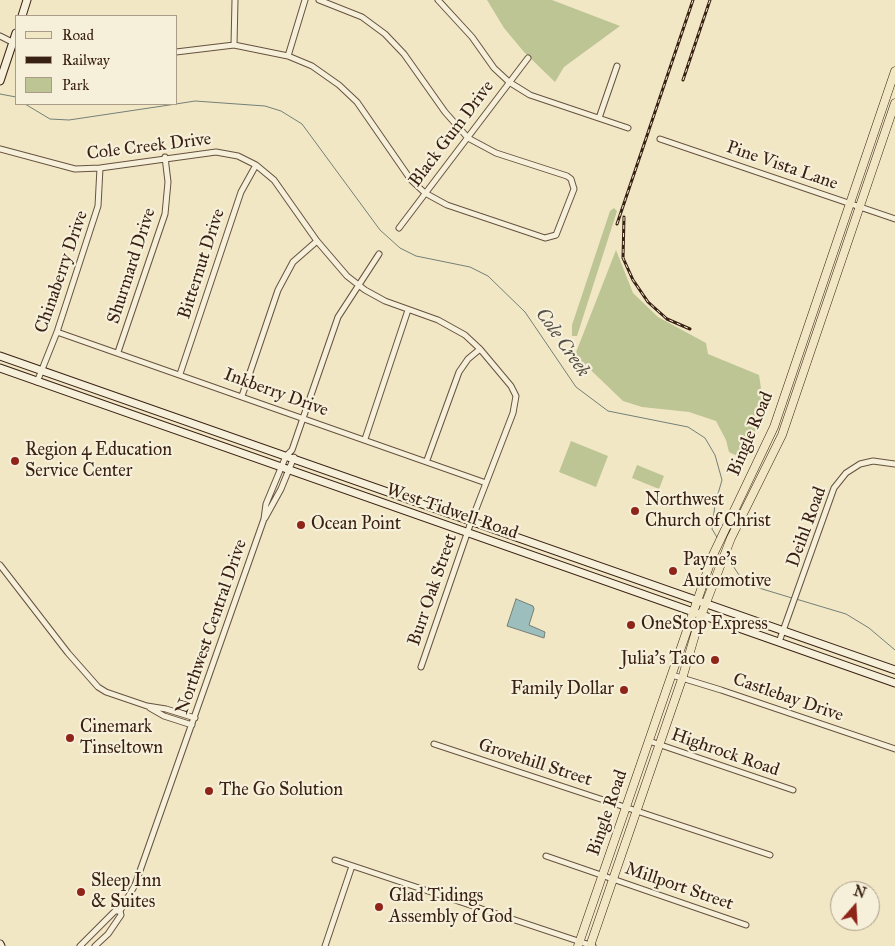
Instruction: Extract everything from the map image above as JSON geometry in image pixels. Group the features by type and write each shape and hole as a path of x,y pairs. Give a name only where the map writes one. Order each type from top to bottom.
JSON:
{"main road":[{"path":"22,15 27,0"},
{"path":"0,81 15,44"},
{"name":"Bingle Road","path":"578,944 713,554 726,524 763,452 784,400 848,203 895,71"},
{"name":"Bingle Road","path":"591,946 635,811 682,679 701,615 734,532 772,460 794,402 895,103"},
{"path":"881,111 891,114"},
{"path":"814,304 826,307"},
{"name":"West Tidwell Road","path":"0,356 895,670"},
{"name":"West Tidwell Road","path":"0,368 162,427 893,682"},
{"path":"784,400 794,402"},
{"path":"162,427 165,414"},
{"path":"739,498 748,503"},
{"path":"550,562 554,551"},
{"path":"610,583 613,572"},
{"path":"836,662 839,650"}],"street":[{"path":"234,45 235,0"},
{"path":"288,56 305,0"},
{"path":"178,52 234,45 288,56 312,66 339,85 358,102 411,180 426,193 447,205 545,238 556,236 574,189 571,179 567,176 496,153 468,138 445,112 404,54 385,34 362,17 319,0"},
{"path":"438,0 454,15 494,68 509,82 530,95 628,128"},
{"path":"0,36 15,44"},
{"name":"Black Gum Drive","path":"399,228 528,58"},
{"path":"599,118 617,66"},
{"name":"Pine Vista Lane","path":"660,139 895,219"},
{"name":"Cole Creek Drive","path":"0,149 75,169 100,168 216,152 238,156 256,165 274,180 334,262 358,285 385,300 452,328 465,335 480,349 516,396 513,413"},
{"name":"Shurmard Drive","path":"118,352 165,214 168,182 165,158"},
{"name":"Bitternut Drive","path":"180,374 241,192 256,165"},
{"name":"Chinaberry Drive","path":"37,382 57,332 98,206 100,168"},
{"path":"242,396 278,290 293,262 318,241"},
{"path":"286,456 292,450 304,418 338,317 379,254"},
{"path":"366,438 408,310"},
{"name":"Inkberry Drive","path":"57,332 366,438 486,482"},
{"path":"427,460 459,372 468,359 480,349"},
{"name":"Burr Oak Street","path":"421,667 467,533 513,413"},
{"path":"292,450 294,459"},
{"name":"Northwest Central Drive","path":"94,946 108,934 121,915 120,911 135,885 264,519 266,504 286,456"},
{"name":"Northwest Central Drive","path":"264,519 273,508 294,459"},
{"name":"Deihl Road","path":"779,642 834,488 846,473 860,464 873,461 895,464"},
{"path":"0,565 95,684 106,692 147,706 166,709 194,718"},
{"name":"Castlebay Drive","path":"672,676 721,690 895,749"},
{"path":"147,706 164,716 192,725"},
{"name":"Highrock Road","path":"649,741 792,790"},
{"name":"Grovehill Street","path":"434,744 770,855"},
{"name":"Millport Street","path":"546,856 746,925"},
{"path":"335,860 578,944 591,946"},
{"path":"325,946 352,866"},
{"name":"Northwest Central Drive","path":"82,946 115,911 120,911"}],"green space":[{"path":"487,0 552,0 620,26 564,67 555,82 524,52 504,28"},
{"path":"614,208 617,211 577,336 572,336 572,325 610,211"},
{"path":"616,250 633,293 658,317 706,343 708,354 759,375 764,408 745,460 729,452 726,440 716,421 689,412 642,407 623,401 575,355"},
{"path":"571,441 608,456 596,487 559,472"},
{"path":"637,465 664,476 659,489 632,478"}],"water":[{"path":"516,599 533,606 534,609 529,625 545,632 544,638 507,626"}],"waterway":[{"name":"Cole Creek","path":"0,94 15,97"},
{"name":"Cole Creek","path":"178,104 195,101 265,106 281,111 302,124 380,230 400,248 416,256 470,267 488,276 525,312 576,387 608,411 688,427 705,438 715,455 722,480 715,504 712,529 718,539"},
{"name":"Cole Creek","path":"27,105 50,119 69,120 169,105"},
{"name":"Cole Creek","path":"728,558 739,575 759,588 792,598"},
{"name":"Cole Creek","path":"796,599 846,614 869,628 895,650"}],"railway":[{"path":"617,224 693,0"},
{"path":"683,80 710,0"},
{"path":"624,217 623,258 633,280 648,302 667,319 690,329"}],"place":[{"name":"Region 4 Education Service Center","path":"15,461"},
{"name":"Northwest Church of Christ","path":"635,511"},
{"name":"Ocean Point","path":"301,525"},
{"name":"Payne's Automotive","path":"673,571"},
{"name":"OneStop Express","path":"631,625"},
{"name":"Julia's Taco","path":"715,660"},
{"name":"Family Dollar","path":"624,690"},
{"name":"Cinemark Tinseltown","path":"70,738"},
{"name":"The Go Solution","path":"209,791"},
{"name":"Sleep Inn & Suites","path":"81,892"},
{"name":"Glad Tidings Assembly of God","path":"379,907"}]}
